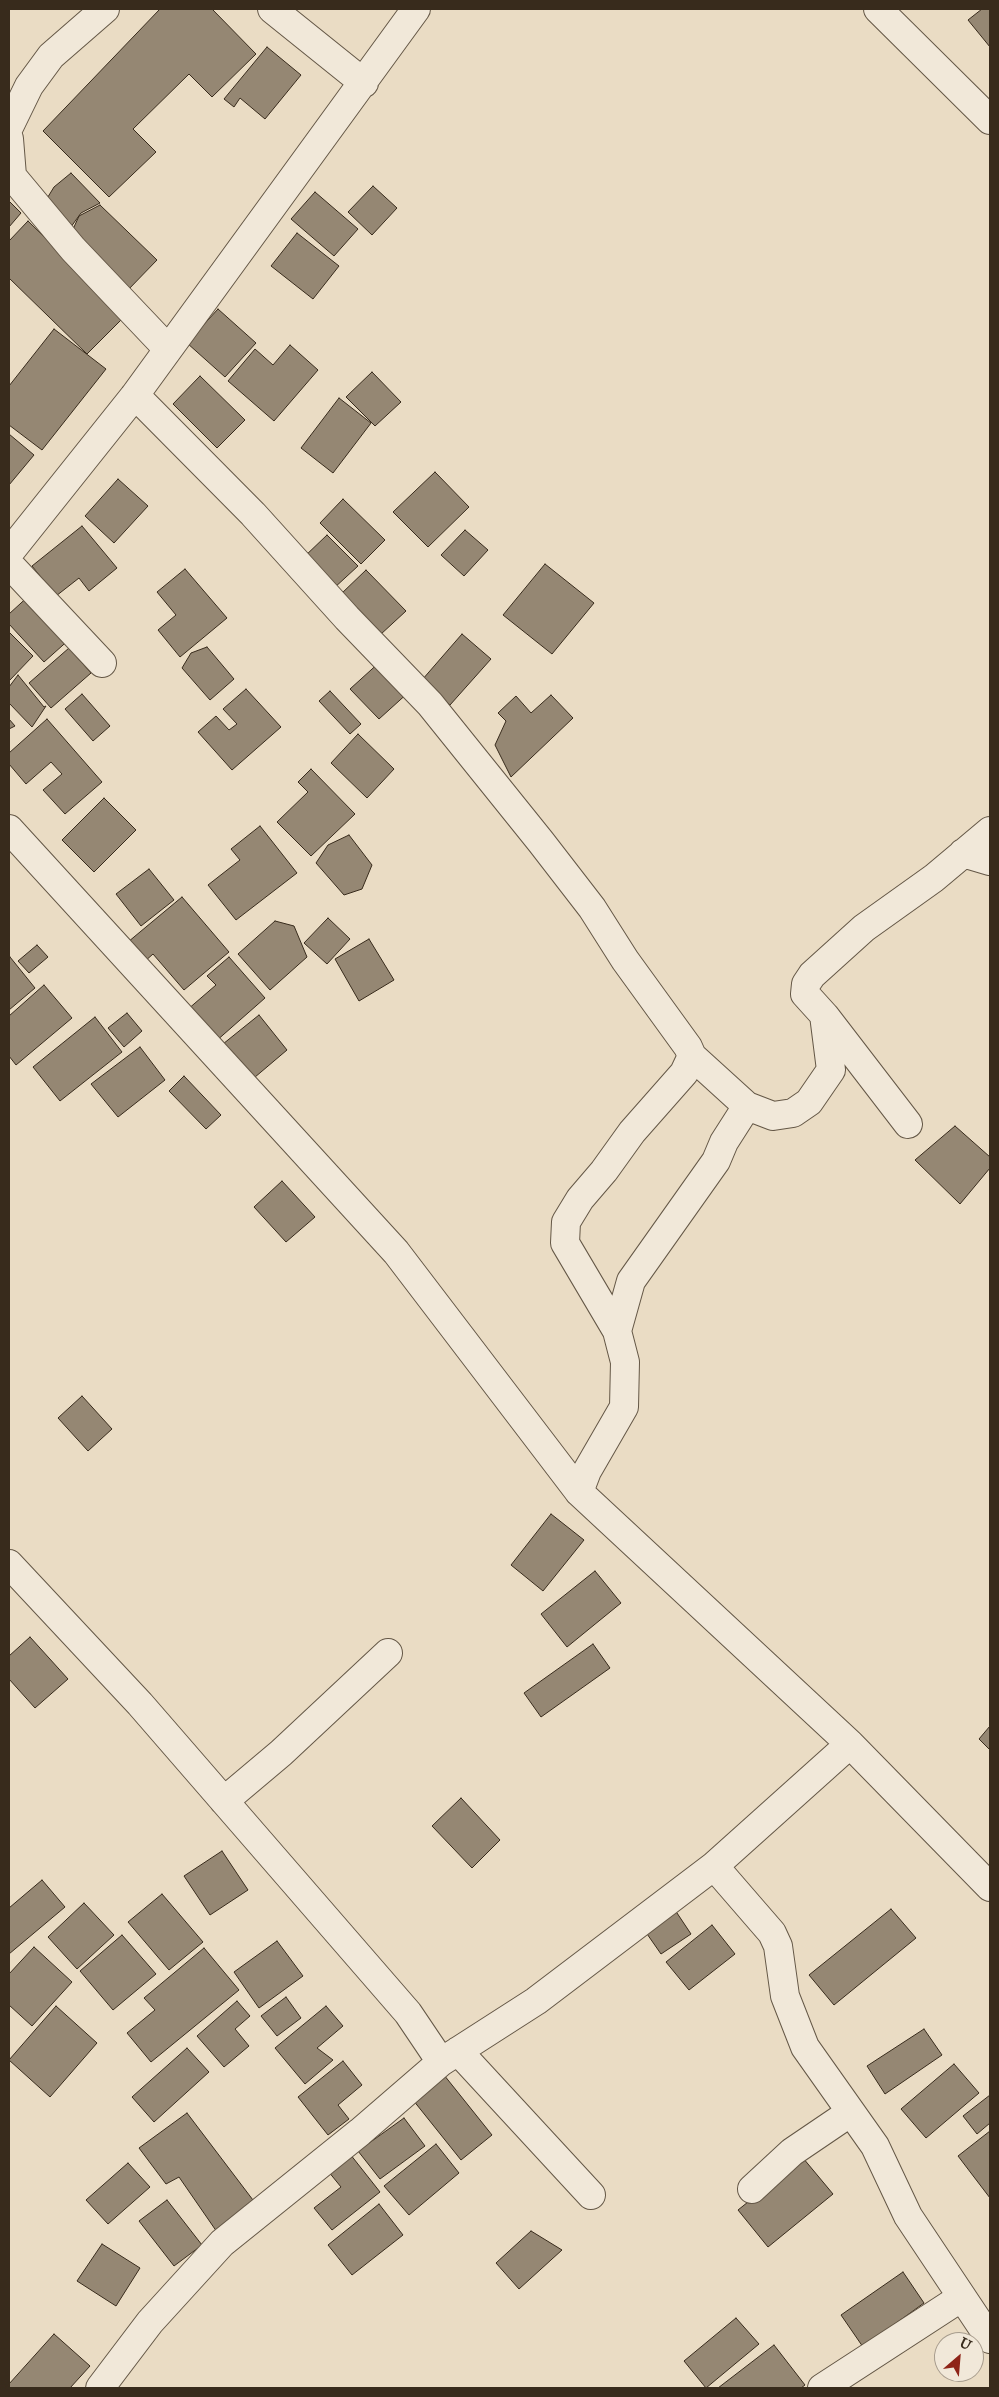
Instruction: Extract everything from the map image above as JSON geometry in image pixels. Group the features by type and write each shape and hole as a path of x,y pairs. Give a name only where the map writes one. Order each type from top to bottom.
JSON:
{"street":[{"path":"9,127 29,86 51,56 105,9"},
{"path":"272,9 364,83"},
{"path":"9,552 135,395 167,348 364,83 416,9"},
{"path":"878,9 990,120"},
{"path":"9,139 12,176 73,249 167,348"},
{"path":"135,395 253,514 347,618 430,704 592,908 625,960 688,1047 692,1056 747,1106 773,1116 793,1113 809,1102 831,1070 824,1015"},
{"path":"9,564 102,663"},
{"path":"9,829 396,1252 578,1492 850,1744 990,1887"},
{"path":"908,1124 824,1015 805,994 806,984 812,975 864,928 934,878 990,831"},
{"path":"963,853 990,861"},
{"path":"578,1492 587,1471 624,1407 625,1362 617,1331 565,1243 566,1222 580,1199 604,1171 632,1132 684,1073 692,1056"},
{"path":"617,1331 631,1281 716,1161 724,1142 747,1106"},
{"path":"9,1564 140,1704 408,2013 591,2195"},
{"path":"224,1801 281,1753 388,1652"},
{"path":"100,2388 150,2322 222,2243 360,2132 450,2056 536,2001 714,1866 850,1744"},
{"path":"714,1866 772,1933 778,1946 785,1996 805,2047 875,2146 908,2216 990,2339"},
{"path":"752,2189 792,2152 851,2112"},
{"path":"822,2388 962,2297"}],"building":[{"path":"160,9 212,9 256,54 212,97 189,74 133,129 156,152 109,197 43,131"},
{"path":"982,9 990,9 990,47 968,20"},
{"path":"267,47 301,75 265,119 240,98 234,107 224,99"},
{"path":"71,173 100,203 81,213 68,231 43,205 54,187"},
{"path":"373,186 397,208 372,235 348,212"},
{"path":"315,192 358,229 334,256 291,219"},
{"path":"9,201 21,213 9,227"},
{"path":"100,205 157,260 126,292 69,238 79,216"},
{"path":"28,221 125,316 87,354 9,278 9,241"},
{"path":"297,233 339,266 313,299 271,266"},
{"path":"218,309 256,343 225,377 187,343"},
{"path":"54,329 106,369 42,450 9,425 9,386"},
{"path":"290,345 318,370 274,421 228,381 255,349 273,365"},
{"path":"372,372 401,402 375,426 346,397"},
{"path":"200,376 245,420 217,448 173,404"},
{"path":"339,398 371,423 333,473 301,448"},
{"path":"9,434 34,455 9,485"},
{"path":"435,472 469,507 428,547 393,512"},
{"path":"118,479 148,506 114,543 85,516"},
{"path":"343,499 385,540 361,564 320,523"},
{"path":"82,526 117,568 89,591 79,578 56,596 32,566"},
{"path":"465,530 488,550 464,576 441,555"},
{"path":"327,535 358,566 333,589 303,558"},
{"path":"545,564 594,603 552,654 503,615"},
{"path":"185,569 227,618 180,657 158,630 176,615 157,592"},
{"path":"366,570 406,611 380,635 341,594"},
{"path":"32,593 72,637 44,662 9,624 9,614"},
{"path":"9,632 33,656 9,681"},
{"path":"462,634 491,659 450,705 422,680"},
{"path":"207,647 234,679 210,700 182,668 191,653"},
{"path":"69,648 91,673 51,708 29,683"},
{"path":"382,660 410,691 379,719 350,689"},
{"path":"18,675 44,707 46,706 32,727 9,703 9,687"},
{"path":"246,689 281,727 232,770 198,732 216,716 229,730 237,724 223,709"},
{"path":"330,691 361,724 350,734 319,701"},
{"path":"82,694 110,726 93,741 65,709"},
{"path":"551,695 573,718 511,777 495,745 506,721 498,713 516,696 531,713"},
{"path":"9,719 15,726 9,729"},
{"path":"47,719 102,782 65,814 43,790 62,774 51,762 26,784 9,764 9,753"},
{"path":"358,734 394,769 367,798 331,763"},
{"path":"311,769 355,814 311,856 277,822 308,792 298,782"},
{"path":"104,798 136,830 94,872 62,840"},
{"path":"260,826 297,873 236,920 208,885 240,860 231,849"},
{"path":"349,835 372,865 362,889 344,895 316,863 328,845"},
{"path":"149,869 174,900 141,926 116,894"},
{"path":"182,897 229,952 184,990 153,954 144,962 128,942"},
{"path":"328,918 350,939 327,964 304,943"},
{"path":"275,921 294,926 307,957 270,990 238,954"},
{"path":"369,939 394,980 359,1001 335,959"},
{"path":"37,945 48,957 29,973 18,961"},
{"path":"229,957 265,998 215,1042 187,1010 216,985 207,976"},
{"path":"9,958 35,988 9,1010"},
{"path":"44,985 72,1018 16,1065 9,1056 9,1016"},
{"path":"127,1013 142,1031 124,1047 108,1028"},
{"path":"259,1015 287,1050 248,1083 218,1048"},
{"path":"95,1017 122,1052 60,1101 33,1067"},
{"path":"140,1047 165,1080 118,1117 91,1084"},
{"path":"184,1076 221,1115 206,1129 169,1091"},
{"path":"955,1126 990,1157 990,1168 960,1204 915,1160"},
{"path":"282,1181 315,1217 286,1242 254,1207"},
{"path":"82,1396 112,1429 88,1451 58,1418"},
{"path":"551,1514 584,1540 543,1591 511,1565"},
{"path":"595,1571 621,1603 567,1647 541,1614"},
{"path":"30,1637 68,1679 35,1708 9,1679 9,1656"},
{"path":"593,1644 610,1668 541,1717 524,1693"},
{"path":"990,1726 990,1750 979,1739"},
{"path":"461,1798 500,1840 472,1868 432,1826"},
{"path":"222,1851 248,1890 210,1915 184,1876"},
{"path":"42,1880 65,1907 9,1954 9,1908"},
{"path":"162,1894 203,1942 169,1970 128,1922"},
{"path":"84,1903 114,1935 77,1969 48,1937"},
{"path":"891,1909 916,1938 834,2005 809,1975"},
{"path":"675,1910 691,1934 661,1954 645,1931"},
{"path":"712,1925 735,1954 689,1990 666,1962"},
{"path":"122,1935 156,1974 113,2010 80,1971"},
{"path":"277,1941 303,1976 259,2008 234,1972"},
{"path":"34,1947 72,1982 32,2026 9,2005 9,1974"},
{"path":"204,1948 239,1990 151,2062 127,2033 155,2010 144,1998"},
{"path":"286,1997 301,2018 277,2036 261,2016"},
{"path":"237,2001 250,2016 235,2029 249,2046 224,2067 197,2036"},
{"path":"56,2006 97,2043 50,2097 9,2060"},
{"path":"326,2006 343,2026 317,2048 333,2060 305,2084 275,2048"},
{"path":"924,2029 942,2055 885,2094 867,2066"},
{"path":"187,2048 209,2072 154,2122 132,2097"},
{"path":"343,2061 362,2085 338,2105 349,2119 328,2135 298,2097"},
{"path":"954,2064 979,2093 926,2138 901,2109"},
{"path":"444,2075 492,2135 461,2160 413,2100"},
{"path":"990,2095 990,2123 977,2134 963,2116"},
{"path":"187,2113 256,2204 217,2232 179,2177 166,2184 139,2148"},
{"path":"404,2118 425,2146 380,2179 358,2151"},
{"path":"990,2131 990,2198 958,2156"},
{"path":"436,2144 459,2173 409,2215 384,2186"},
{"path":"350,2154 380,2192 332,2230 314,2208 341,2187 328,2171"},
{"path":"803,2158 833,2194 768,2247 738,2210"},
{"path":"128,2163 150,2187 108,2224 86,2200"},
{"path":"167,2200 202,2245 174,2266 139,2221"},
{"path":"379,2204 403,2235 352,2275 328,2245"},
{"path":"531,2231 562,2250 519,2289 496,2263"},
{"path":"102,2244 140,2268 116,2306 77,2281"},
{"path":"903,2272 924,2303 863,2347 841,2315"},
{"path":"736,2318 759,2344 706,2388 684,2361"},
{"path":"54,2334 90,2366 70,2388 9,2388 9,2384"},
{"path":"774,2345 805,2385 801,2388 718,2388"}]}
